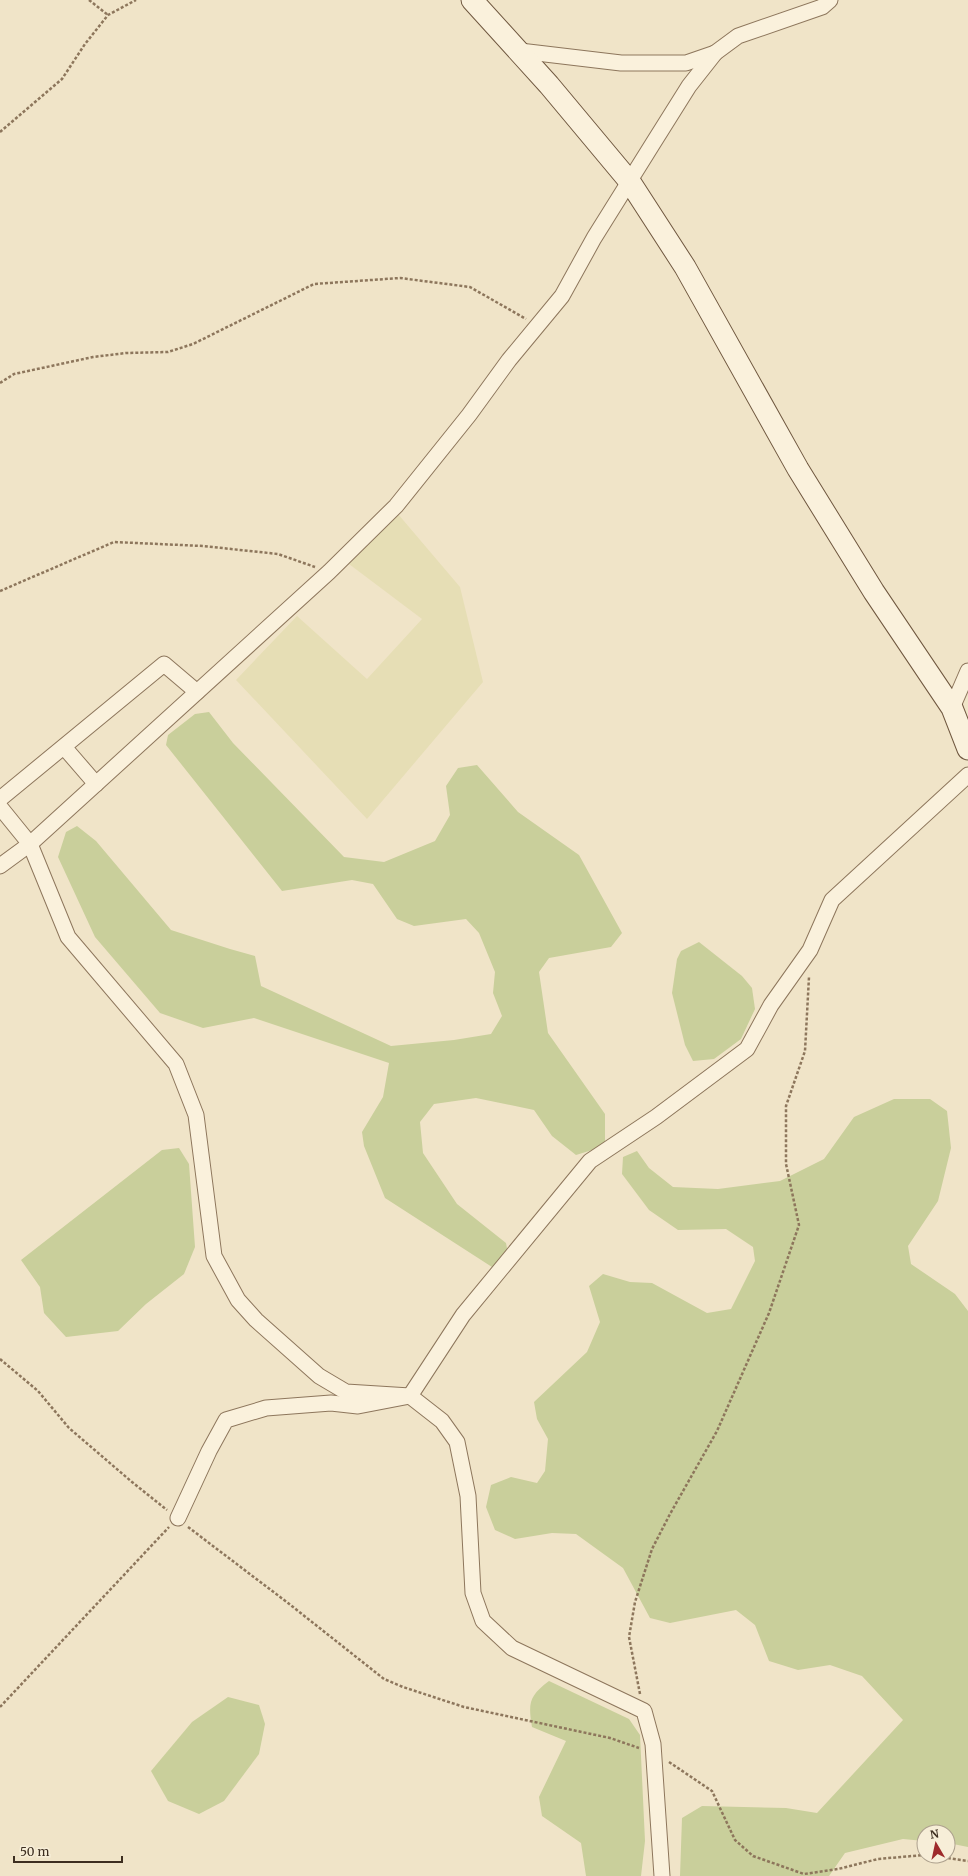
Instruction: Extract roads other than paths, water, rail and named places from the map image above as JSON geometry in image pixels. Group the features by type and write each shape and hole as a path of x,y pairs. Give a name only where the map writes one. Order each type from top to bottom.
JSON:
{"street":[{"path":"472,0 575,115 630,182 685,267 798,469 874,592 952,708 968,749"},
{"path":"0,866 30,844 96,784 329,572 396,506 469,415 509,360 539,326 562,296 594,238 689,86 715,53 738,36 822,7 830,0"},
{"path":"520,52 621,63 686,63 715,53"},
{"path":"0,799 164,664 197,692"},
{"path":"952,708 968,671"},
{"path":"64,747 96,784"},
{"path":"178,1518 209,1451 226,1420 266,1408 331,1403 358,1406 410,1396 464,1315 590,1161 656,1117 747,1049 771,1005 810,950 832,900 968,775"},
{"path":"0,808 30,844 68,937 176,1064 196,1115 214,1256 238,1300 256,1320 318,1376 346,1392 410,1396 442,1422 457,1442 468,1496 473,1593 483,1621 512,1648 644,1711 653,1744 662,1876"}]}
